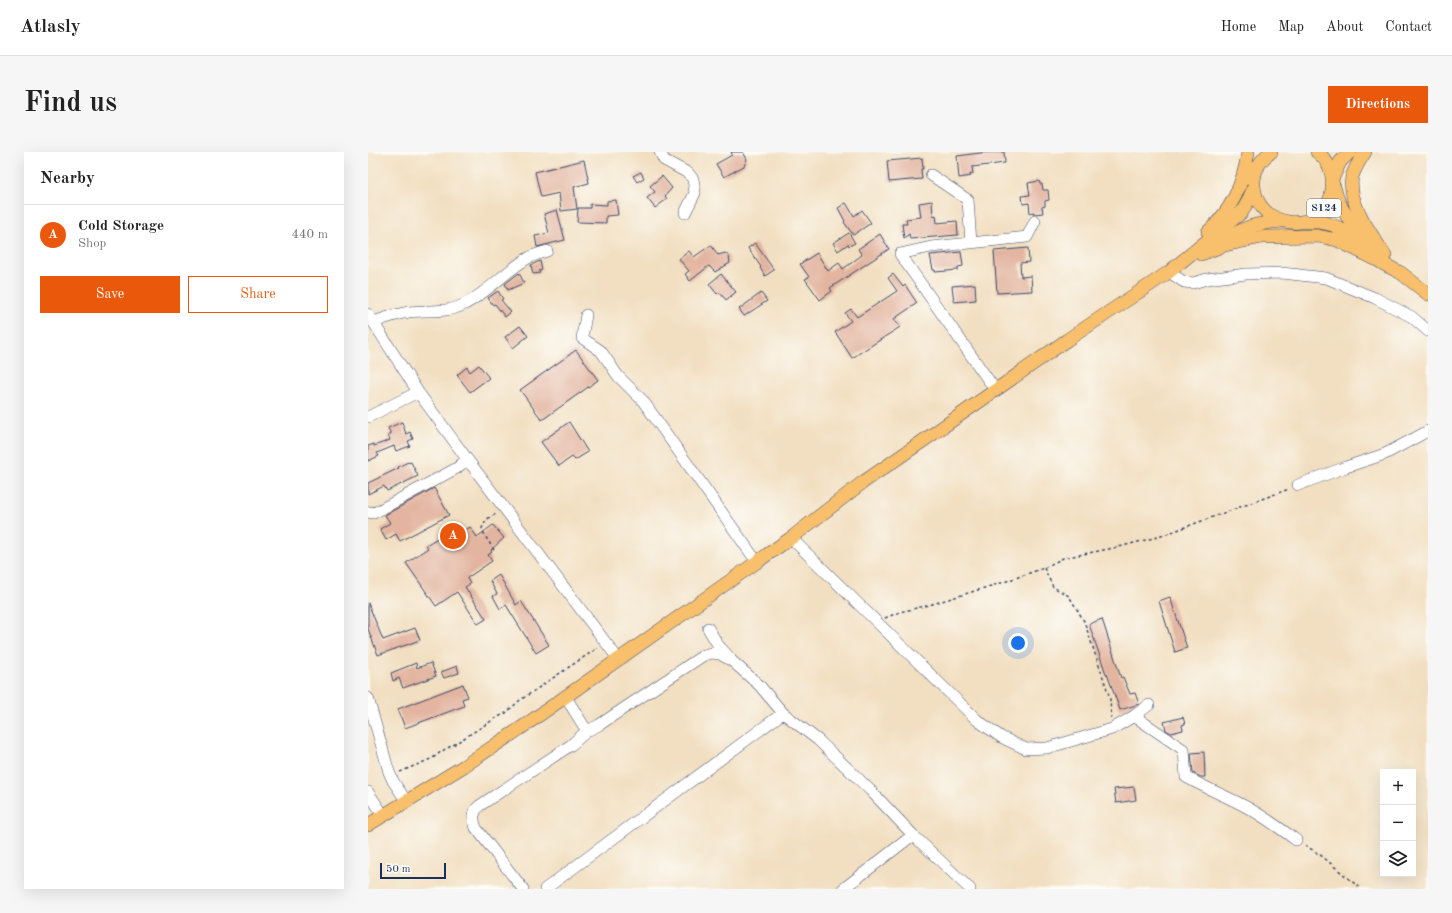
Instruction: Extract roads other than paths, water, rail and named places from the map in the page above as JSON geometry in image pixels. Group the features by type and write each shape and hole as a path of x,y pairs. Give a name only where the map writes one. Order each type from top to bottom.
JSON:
{"main road":[{"path":"1171,271 1183,255 1214,226 1231,204 1241,180 1248,152"},
{"name":"S124","path":"1171,271 1242,212 1254,187 1255,176 1260,158 1271,152"},
{"path":"1317,152 1328,164 1337,201 1344,213 1382,258"},
{"name":"S124","path":"368,825 407,802 521,728 791,538 862,483 996,391 1067,340 1171,271 1243,228 1252,225 1282,221 1295,223 1302,222 1318,215 1329,201 1333,181 1340,162 1350,152"},
{"path":"1365,152 1356,166 1352,178 1353,197 1364,223 1382,258"},
{"name":"S124","path":"1254,187 1263,208 1268,214 1282,221"},
{"path":"1302,222 1316,221 1328,223 1347,232 1428,294"},
{"path":"1201,254 1225,245 1262,237 1318,236 1337,240 1382,258"}],"street":[{"path":"660,152 664,160 688,173 693,179 695,193 685,213"},
{"path":"931,175 968,200 971,243"},
{"path":"996,391 900,254 931,247 1027,237 1035,221"},
{"path":"547,251 531,257 462,306 445,310 409,312 392,316 371,318 418,392 619,660"},
{"path":"1171,271 1184,282 1193,283 1207,279 1246,274 1282,273 1326,278 1375,298 1412,317 1428,331"},
{"path":"586,315 582,338 601,351 618,376 643,401 757,562"},
{"path":"368,417 418,392"},
{"path":"1298,485 1385,454 1428,431"},
{"path":"368,512 374,513 457,468 467,459"},
{"path":"791,538 977,720 1001,737 1026,749 1047,748 1112,729 1149,705"},
{"path":"708,628 718,645 732,662"},
{"path":"523,889 476,828 473,817 474,811 479,806 571,745 587,731 599,725 704,655 712,653 720,654 732,662 759,685 783,713 818,740 871,791 913,835 970,889"},
{"path":"565,696 587,731"},
{"path":"368,698 382,752 392,778 407,802"},
{"path":"545,889 783,713"},
{"path":"1134,716 1184,750 1186,777 1251,809 1296,840"},
{"path":"368,792 384,816"},
{"path":"843,889 913,835"}],"place":[{"name":"Cold Storage","path":"453,536"}]}
